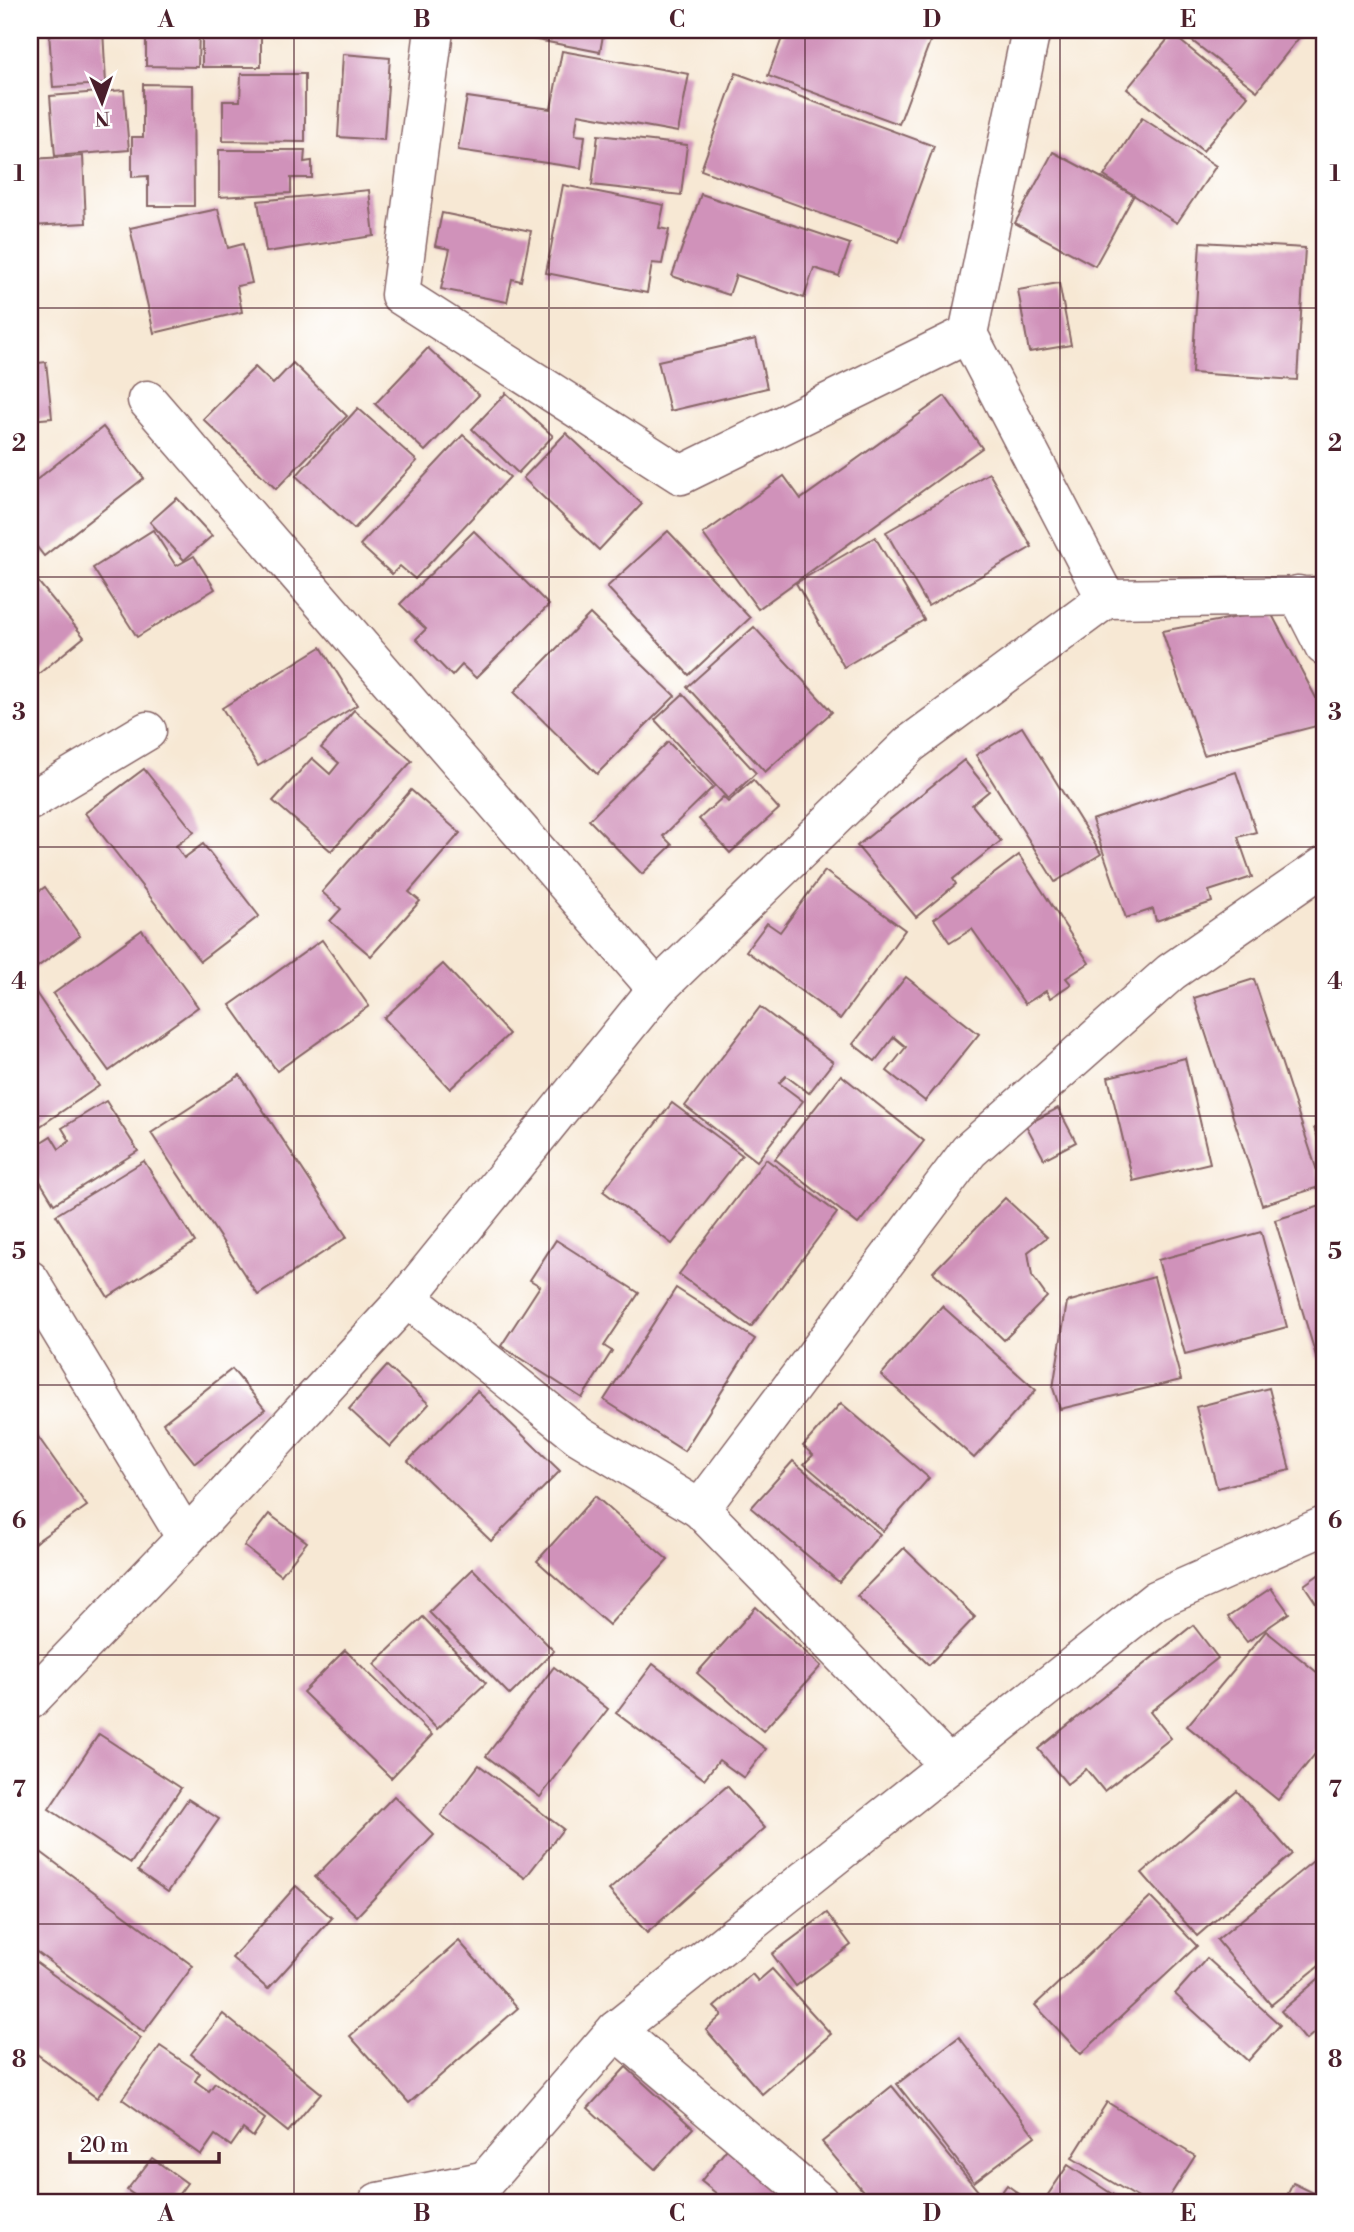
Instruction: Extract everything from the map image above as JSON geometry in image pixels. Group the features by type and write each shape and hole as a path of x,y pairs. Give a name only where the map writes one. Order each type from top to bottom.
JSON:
{"street":[{"path":"434,30 400,295 681,475 968,334"},
{"path":"1031,30 968,334 1106,599"},
{"path":"147,400 657,989"},
{"path":"30,1700 186,1538 407,1298 657,989 910,744 1106,599 1311,596 1324,646"},
{"path":"30,801 147,731"},
{"path":"700,1509 969,1151 1171,972 1324,866"},
{"path":"30,1280 186,1538"},
{"path":"407,1298 579,1436 700,1509 949,1765"},
{"path":"378,2202 479,2191 616,2030 1156,1600 1324,1526"},
{"path":"616,2030 819,2202"}],"building":[{"path":"103,30 106,84 53,87 49,32"},
{"path":"146,30 199,30 198,67 146,66"},
{"path":"202,30 261,30 261,67 202,67"},
{"path":"485,30 604,30 600,52"},
{"path":"785,30 915,30 932,36 899,124 768,76"},
{"path":"1199,30 1305,30 1257,91 1191,40"},
{"path":"1172,34 1248,96 1203,151 1127,89"},
{"path":"562,51 689,74 678,132 578,114 575,135 585,136 581,168 458,150 467,97 551,109"},
{"path":"343,54 390,58 384,140 338,137"},
{"path":"736,73 934,146 899,242 701,170"},
{"path":"241,74 305,74 305,142 223,141 223,101 240,101"},
{"path":"143,84 193,85 194,206 148,206 148,176 132,177 132,137 143,137"},
{"path":"124,90 129,150 55,156 50,96"},
{"path":"1142,118 1216,166 1177,223 1104,176"},
{"path":"598,135 687,145 681,195 592,185"},
{"path":"219,150 305,150 304,162 312,161 312,178 291,178 291,193 219,197"},
{"path":"1053,152 1134,195 1095,266 1015,223"},
{"path":"83,156 86,223 30,226 30,159"},
{"path":"563,185 664,205 659,228 669,230 662,264 652,263 647,293 546,273"},
{"path":"369,190 374,236 266,252 258,201"},
{"path":"701,194 850,244 839,276 814,268 804,298 736,275 729,295 672,276"},
{"path":"218,209 228,248 243,244 252,283 237,286 242,312 154,333 130,228"},
{"path":"442,213 531,231 521,281 512,279 507,302 441,289 450,249 435,246"},
{"path":"1200,242 1305,248 1297,380 1192,373"},
{"path":"1059,283 1071,345 1029,352 1018,290"},
{"path":"756,339 767,388 670,411 658,361"},
{"path":"428,348 479,395 425,451 375,404"},
{"path":"46,362 52,418 30,420 30,364"},
{"path":"293,363 347,416 276,489 203,419 255,367 273,384"},
{"path":"506,393 553,436 518,473 472,429"},
{"path":"945,396 982,448 758,609 703,534 784,476 801,499"},
{"path":"358,408 417,461 354,529 296,476"},
{"path":"103,427 144,478 44,556 30,538 30,485"},
{"path":"566,433 642,504 599,550 523,478"},
{"path":"463,435 510,477 415,579 400,566 392,574 360,545"},
{"path":"989,473 1032,547 928,606 886,532"},
{"path":"177,498 212,536 184,560 150,522"},
{"path":"153,530 176,566 194,556 215,589 137,637 93,568"},
{"path":"474,531 549,605 476,678 462,665 452,676 416,639 426,629 400,604"},
{"path":"668,531 750,618 689,675 607,587"},
{"path":"875,537 924,620 844,667 796,583"},
{"path":"30,572 84,637 30,681"},
{"path":"1270,611 1324,713 1324,724 1204,755 1162,631"},
{"path":"590,614 675,696 597,774 514,692"},
{"path":"754,627 832,712 765,772 687,687"},
{"path":"321,647 357,705 258,766 222,708"},
{"path":"683,694 756,773 728,799 655,720"},
{"path":"354,710 412,761 331,851 273,801 312,758 330,774 339,763 321,748"},
{"path":"1022,727 1101,854 1055,882 976,755"},
{"path":"668,742 713,787 663,836 672,845 642,874 589,820"},
{"path":"964,760 989,791 972,805 1001,841 953,879 956,884 916,917 857,846"},
{"path":"144,769 194,832 176,846 184,858 203,844 259,916 200,961 85,813"},
{"path":"1236,772 1256,832 1238,837 1252,877 1209,891 1212,902 1156,921 1153,909 1126,918 1092,820"},
{"path":"753,780 779,809 730,853 699,819 723,797 728,802"},
{"path":"411,790 460,833 409,892 420,901 371,956 330,921 341,909 322,892"},
{"path":"1019,855 1089,963 1066,978 1071,984 1050,998 1046,991 1025,1004 972,929 950,943 934,919"},
{"path":"825,871 905,930 840,1019 746,951 767,923 780,932"},
{"path":"45,887 80,936 33,970 30,966 30,898"},
{"path":"142,930 198,1007 109,1071 53,994"},
{"path":"322,940 369,1006 277,1071 230,1005"},
{"path":"443,964 509,1034 450,1089 384,1018"},
{"path":"906,977 979,1034 925,1101 887,1071 906,1047 894,1037 875,1061 853,1044"},
{"path":"1254,979 1322,1186 1262,1205 1194,998"},
{"path":"30,984 99,1086 30,1133"},
{"path":"760,1007 833,1062 809,1093 786,1076 779,1083 803,1101 757,1161 685,1106"},
{"path":"1185,1058 1210,1163 1133,1181 1108,1077"},
{"path":"240,1075 347,1237 258,1295 151,1133"},
{"path":"841,1075 924,1141 858,1224 775,1159"},
{"path":"106,1101 138,1151 54,1204 30,1165 30,1149 51,1136 59,1149 70,1141 62,1128"},
{"path":"672,1103 742,1155 672,1244 603,1191"},
{"path":"1058,1108 1076,1142 1044,1159 1026,1125"},
{"path":"1324,1123 1324,1152 1314,1128"},
{"path":"766,1159 837,1213 751,1327 679,1274"},
{"path":"144,1161 195,1242 108,1297 56,1215"},
{"path":"1005,1198 1047,1237 1028,1252 1032,1276 1047,1297 1004,1340 933,1272"},
{"path":"1324,1205 1324,1356 1317,1359 1275,1220"},
{"path":"1261,1232 1287,1327 1185,1354 1158,1260"},
{"path":"556,1240 639,1293 604,1346 612,1351 582,1398 501,1346 540,1286 530,1280"},
{"path":"1154,1277 1181,1380 1060,1409 1053,1388 1067,1302"},
{"path":"676,1288 755,1339 684,1451 604,1400"},
{"path":"942,1306 1036,1390 974,1458 881,1375"},
{"path":"387,1366 429,1404 390,1447 349,1409"},
{"path":"232,1369 265,1409 195,1463 163,1423"},
{"path":"1269,1388 1290,1470 1217,1488 1196,1407"},
{"path":"477,1391 560,1471 491,1541 408,1461"},
{"path":"841,1403 929,1478 883,1531 804,1464 813,1455 803,1446"},
{"path":"34,1431 87,1506 30,1546 30,1434"},
{"path":"793,1461 880,1534 839,1582 751,1508"},
{"path":"595,1496 668,1560 609,1625 537,1561"},
{"path":"269,1514 307,1542 281,1575 244,1546"},
{"path":"904,1548 975,1617 929,1665 857,1596"},
{"path":"473,1569 554,1651 510,1695 429,1612"},
{"path":"1324,1571 1324,1615 1304,1585"},
{"path":"1271,1588 1289,1613 1247,1642 1228,1617"},
{"path":"756,1607 821,1666 763,1731 697,1673"},
{"path":"423,1617 486,1683 437,1729 374,1664"},
{"path":"1193,1625 1218,1658 1150,1712 1171,1738 1104,1791 1086,1769 1067,1784 1038,1749"},
{"path":"1266,1631 1324,1678 1324,1743 1278,1800 1187,1726"},
{"path":"345,1650 432,1735 391,1778 303,1692"},
{"path":"653,1664 766,1749 744,1778 719,1760 704,1779 616,1713"},
{"path":"554,1667 608,1709 540,1797 486,1756"},
{"path":"99,1734 181,1788 131,1863 49,1809"},
{"path":"479,1765 563,1829 525,1878 441,1815"},
{"path":"727,1786 765,1828 647,1933 609,1890"},
{"path":"1237,1791 1292,1854 1197,1936 1142,1873"},
{"path":"394,1796 434,1835 357,1916 315,1877"},
{"path":"188,1799 219,1819 168,1892 138,1871"},
{"path":"30,1844 193,1966 144,2032 30,1947"},
{"path":"1324,1852 1324,1962 1271,2005 1217,1940"},
{"path":"296,1886 332,1918 268,1989 232,1958"},
{"path":"1150,1897 1197,1946 1081,2054 1035,2005"},
{"path":"827,1913 851,1945 796,1986 772,1954"},
{"path":"459,1941 518,2008 409,2103 350,2036"},
{"path":"30,1958 141,2038 97,2098 30,2049"},
{"path":"1207,1958 1280,2025 1248,2061 1175,1994"},
{"path":"772,1969 831,2034 762,2094 706,2030 722,2015 714,2007 752,1974 758,1981"},
{"path":"1324,1974 1324,2024 1306,2040 1281,2011"},
{"path":"223,2014 321,2093 288,2132 191,2054"},
{"path":"959,2037 1035,2136 974,2182 897,2084"},
{"path":"160,2046 200,2073 195,2081 209,2091 215,2083 265,2119 253,2137 243,2129 231,2146 215,2135 201,2155 122,2099"},
{"path":"626,2067 693,2128 655,2169 588,2108"},
{"path":"892,2086 983,2197 977,2202 872,2202 822,2142"},
{"path":"1107,2102 1195,2156 1166,2202 1145,2202 1072,2158"},
{"path":"730,2145 801,2202 727,2202 701,2181"},
{"path":"152,2158 187,2183 173,2202 144,2202 127,2190"},
{"path":"1068,2165 1124,2202 1043,2202"},
{"path":"1293,2183 1324,2198 1324,2202 1284,2202"},
{"path":"1007,2185 1030,2202 995,2202"}]}
